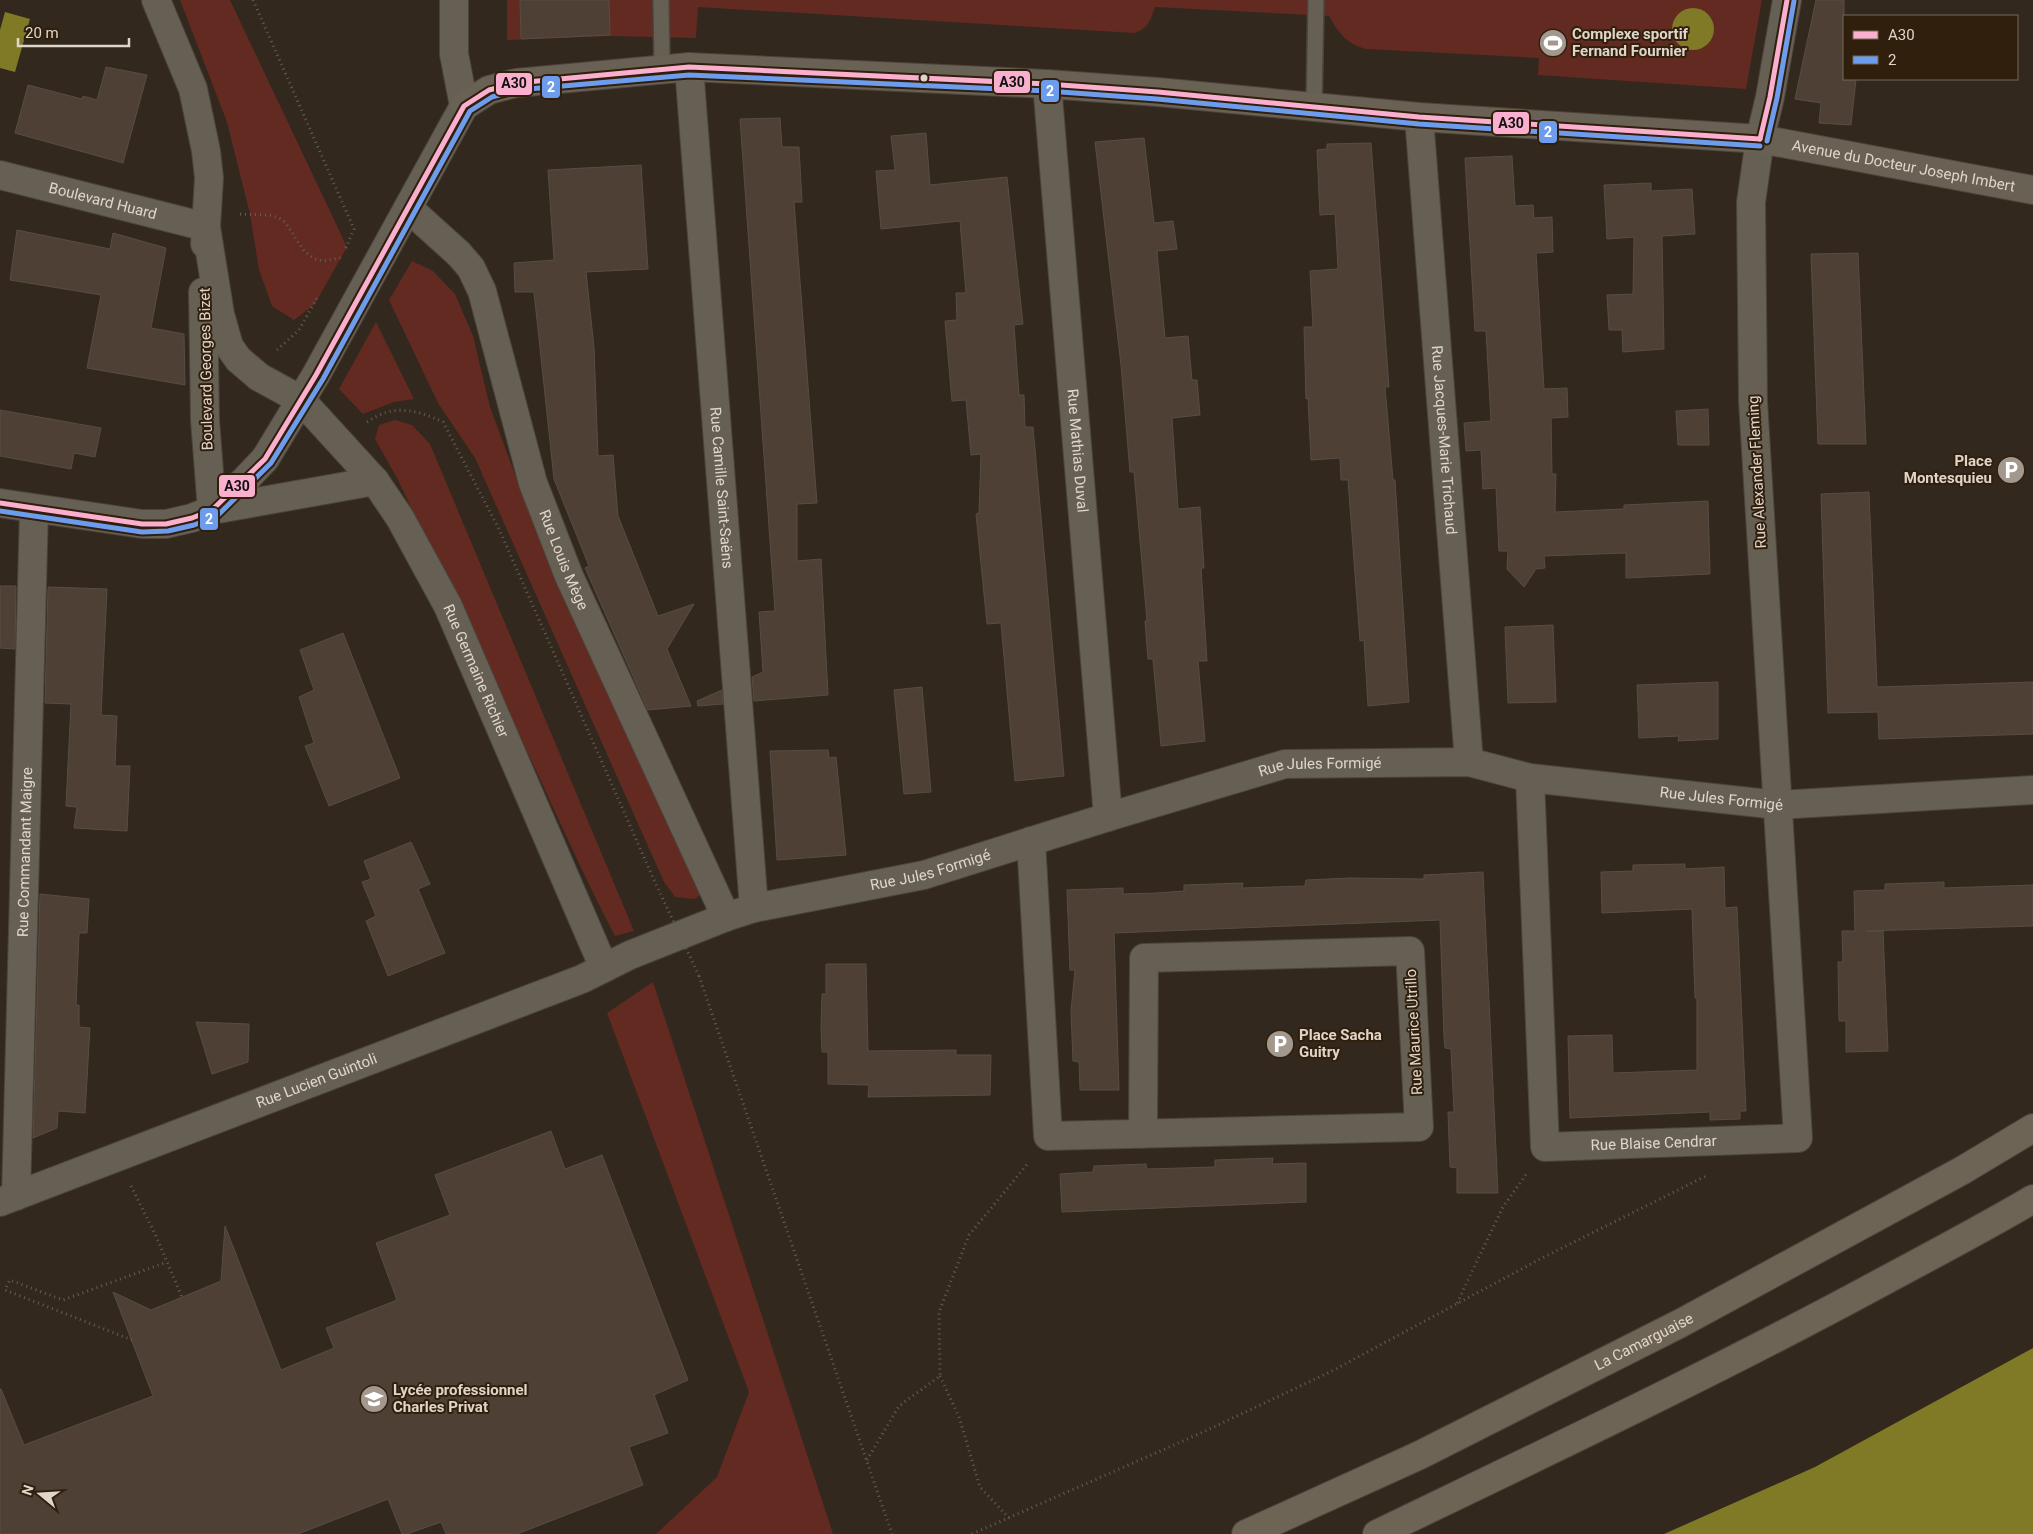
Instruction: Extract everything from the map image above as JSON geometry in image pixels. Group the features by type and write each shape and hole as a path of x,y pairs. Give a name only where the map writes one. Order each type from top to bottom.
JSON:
{"highway":[{"name":"La Camarguaise","path":"1246,1534 1420,1455 1681,1323 1963,1170 2033,1128"},
{"path":"1377,1534 1587,1433 1808,1322 2033,1199"}],"street":[{"name":"Boulevard Georges Bizet","path":"156,0 194,88 206,150 209,178 203,286 205,420 212,510"},
{"path":"212,510 246,480 266,459 301,400 464,106 454,54 454,0"},
{"name":"Rue Alexander Fleming","path":"1778,805 1752,401 1751,202 1760,139 1770,96 1787,0"},
{"name":"Avenue du Docteur Joseph Imbert","path":"464,106 489,90 516,83 675,68 1047,84 1158,92 1419,117 1760,139 2033,190"},
{"name":"Rue Camille Saint-Saëns","path":"675,68 754,908"},
{"name":"Rue Mathias Duval","path":"1047,84 1108,817"},
{"name":"Rue Jacques-Marie Trichaud","path":"1419,117 1469,762"},
{"name":"Boulevard Huard","path":"0,175 206,220"},
{"name":"Rue Louis Mège","path":"408,208 459,254 470,268 482,291 533,483 566,568 726,917"},
{"name":"Boulevard Georges Bizet","path":"206,220 220,314 229,346 238,359 259,377 301,400"},
{"name":"Rue Germaine Richier","path":"301,400 375,481 400,518 448,606 604,968"},
{"path":"0,503 142,524 166,524 192,518 212,510 375,481"},
{"name":"Rue Commandant Maigre","path":"8,1199 34,509"},
{"name":"Rue Jules Formigé","path":"630,955 726,917 754,908 924,875 1285,764 1469,762 1530,778 1778,805 2033,790"},
{"path":"1530,778 1545,1147"},
{"name":"Rue Blaise Cendrar","path":"1545,1147 1798,1138 1778,805"},
{"path":"1031,841 1048,1136"},
{"name":"Rue Maurice Utrillo","path":"1048,1136 1144,1134 1419,1127 1410,951 1144,958 1144,1134"},
{"name":"Rue Lucien Guintoli","path":"8,1199 582,979 630,955"}],"lane":[{"path":"661,0 675,68"},
{"path":"1314,107 1316,0"}],"path":[{"path":"253,0 354,229 337,265"},
{"path":"206,220 270,215 279,218 285,222 304,252 315,259 324,261 353,256 368,278"},
{"path":"253,372 299,330 322,289"},
{"path":"340,442 376,416 405,409 442,422 499,529 654,880 699,976 892,1534"},
{"path":"1009,1518 980,1487 960,1417 940,1376 939,1312 969,1235 1020,1176 1048,1136"},
{"path":"1456,1304 1503,1207 1545,1147"},
{"path":"117,1157 168,1262 182,1297"},
{"path":"972,1534 1201,1433 1330,1372 1542,1258 1706,1175"},
{"path":"132,1340 5,1290 10,1280 64,1300 168,1262"},
{"path":"867,1460 899,1406 940,1376"}],"shaded area":[{"path":"180,0 230,0 347,247 315,304 294,320 272,306 259,270 250,214 227,122"},
{"name":"Complexe sportif Fernand Fournier","path":"507,0 1762,0 1746,89 1538,75 1539,58 1366,49 1348,41 1336,28 1329,16 1155,7 1146,26 1134,33 698,7 696,38 609,36 507,40"},
{"path":"1697,8 1705,11 1711,17 1714,29 1711,41 1705,47 1689,50 1681,47 1675,41 1672,25 1675,17 1681,11"},
{"path":"5,12 30,19 15,72 0,68 0,30"},
{"path":"412,261 433,271 455,294 473,336 490,407 519,485 703,893 695,899 675,897 664,882 475,458 438,403 389,300"},
{"path":"376,322 414,399 394,402 363,414 339,389"},
{"path":"395,420 412,425 430,444 634,931 615,936 398,480 375,439 379,425"},
{"path":"653,982 833,1534 656,1534 717,1477 749,1392 607,1013"},
{"path":"2033,1348 2033,1534 1664,1534 1815,1467"}],"building":[{"path":"520,0 609,0 610,35 521,39"},
{"path":"1816,0 1844,0 1843,80 1856,80 1851,125 1819,123 1821,103 1795,99"},
{"path":"106,67 147,75 123,163 15,133 28,85 82,99 83,96 97,100"},
{"path":"780,118 782,147 799,147 802,202 794,202 817,503 797,504 797,561 821,559 828,695 754,701 752,677 763,672 759,612 775,611 740,119"},
{"path":"926,133 930,185 1007,177 1023,324 1014,325 1019,395 1024,395 1025,427 1033,427 1064,776 1015,781 1001,623 987,624 976,514 979,513 981,454 971,455 966,400 952,401 945,321 957,320 956,293 966,293 960,221 881,229 876,171 895,170 891,136"},
{"path":"1144,138 1154,223 1173,221 1177,249 1157,251 1165,338 1188,336 1192,380 1197,380 1200,415 1172,418 1178,509 1200,507 1204,568 1201,568 1207,661 1198,661 1205,741 1161,746 1153,659 1148,659 1145,621 1147,621 1134,472 1130,472 1121,365 1095,142"},
{"path":"1371,143 1389,387 1385,387 1393,480 1395,480 1409,702 1368,706 1364,640 1360,641 1348,480 1341,480 1340,458 1311,460 1308,398 1306,399 1304,327 1313,327 1310,271 1338,269 1335,214 1320,215 1317,150 1327,149 1327,144"},
{"path":"1512,156 1515,206 1533,205 1534,218 1552,217 1553,252 1536,253 1544,389 1567,388 1568,417 1551,418 1552,474 1556,474 1555,512 1624,509 1624,505 1708,501 1710,574 1626,578 1626,553 1544,556 1545,568 1536,569 1524,587 1507,569 1508,551 1499,551 1496,488 1483,489 1481,450 1466,451 1464,423 1491,421 1486,331 1475,331 1465,158"},
{"path":"641,165 648,269 586,272 594,348 598,456 613,455 618,516 658,616 694,604 667,649 691,706 648,710 585,568 589,566 554,479 534,292 515,292 514,263 554,260 548,170"},
{"path":"1651,183 1651,191 1692,189 1695,234 1662,236 1664,349 1623,352 1622,330 1609,330 1607,295 1633,294 1634,237 1607,239 1604,185"},
{"path":"17,230 110,249 113,233 166,248 151,328 184,334 185,385 87,368 101,295 10,280"},
{"path":"1858,253 1866,444 1818,444 1811,254"},
{"path":"1708,409 1709,445 1678,445 1676,411"},
{"path":"0,410 101,428 95,457 74,453 71,469 0,456"},
{"path":"1869,492 1877,687 2033,682 2033,734 1879,739 1878,712 1828,713 1821,494"},
{"path":"0,586 16,586 15,649 0,648"},
{"path":"48,587 107,589 101,715 117,716 115,766 130,766 127,831 74,828 77,807 66,806 71,704 45,703"},
{"path":"1553,625 1556,702 1508,703 1505,627"},
{"path":"343,633 400,778 329,806 305,746 314,743 299,697 314,690 300,650"},
{"path":"1718,682 1718,739 1678,741 1679,736 1639,738 1637,685"},
{"path":"922,687 931,792 904,794 894,690"},
{"path":"722,690 723,704 698,706 697,701"},
{"path":"828,750 829,758 836,757 846,855 777,860 770,751"},
{"path":"411,842 430,884 418,889 445,953 388,976 366,921 376,916 362,882 371,879 364,861"},
{"path":"1685,864 1685,869 1724,867 1725,908 1737,907 1746,1111 1740,1111 1740,1119 1710,1120 1710,1112 1570,1118 1568,1036 1612,1035 1613,1073 1697,1070 1697,998 1695,998 1692,909 1602,913 1601,872 1633,871 1633,865"},
{"path":"1483,872 1498,1193 1457,1193 1457,1168 1450,1167 1448,1112 1454,1112 1451,1049 1445,1048 1444,1037 1440,920 1114,933 1119,1090 1080,1090 1079,1062 1073,1061 1071,1011 1075,970 1070,970 1067,890 1123,888 1123,894 1156,893 1184,891 1184,885 1243,883 1242,888 1305,886 1306,880 1351,878 1424,879 1424,875"},
{"path":"1944,882 1944,888 2033,885 2033,926 1866,931 1883,931 1888,1051 1846,1052 1846,1021 1839,1021 1838,962 1843,962 1842,931 1855,931 1854,891 1885,890 1885,884"},
{"path":"40,894 89,899 87,933 79,933 76,1005 79,1005 79,1027 90,1028 85,1113 58,1111 57,1128 33,1138"},
{"path":"826,964 866,964 868,1051 956,1050 956,1055 991,1055 990,1095 868,1097 869,1085 828,1084 828,1052 822,1052 821,1027 822,994 826,994"},
{"path":"196,1022 249,1024 248,1062 212,1074"},
{"path":"551,1131 565,1169 602,1155 688,1380 654,1395 668,1433 629,1447 643,1485 517,1534 446,1534 441,1522 402,1534 388,1499 298,1534 0,1534 0,1389 24,1445 153,1396 113,1292 151,1310 221,1281 225,1226 281,1370 334,1348 326,1328 397,1300 376,1243 450,1215 435,1175"},
{"path":"1273,1158 1272,1164 1306,1163 1306,1202 1062,1212 1060,1174 1093,1172 1094,1166 1146,1164 1147,1169 1215,1167 1215,1160"}],"transit line":[{"name":"A30","path":"1760,139 1770,97 1787,0"},
{"name":"2","path":"1767,141 1777,98 1794,1"},
{"name":"A30","path":"0,503 142,524 166,524 192,518 212,510 265,459 316,375 464,106 489,90 516,83 689,67 1047,84 1158,92 1419,117 1760,139"},
{"name":"2","path":"0,511 142,532 168,531 194,525 217,516 271,463 323,379 470,111 492,97 517,90 689,75 1047,91 1157,99 1419,124 1760,146"}],"place":[{"name":"Complexe sportif Fernand Fournier","path":"1553,43"},
{"name":"Place Montesquieu","path":"2011,470"},
{"name":"Place Sacha Guitry","path":"1280,1044"},
{"name":"Lycée professionnel Charles Privat","path":"374,1399"}]}
